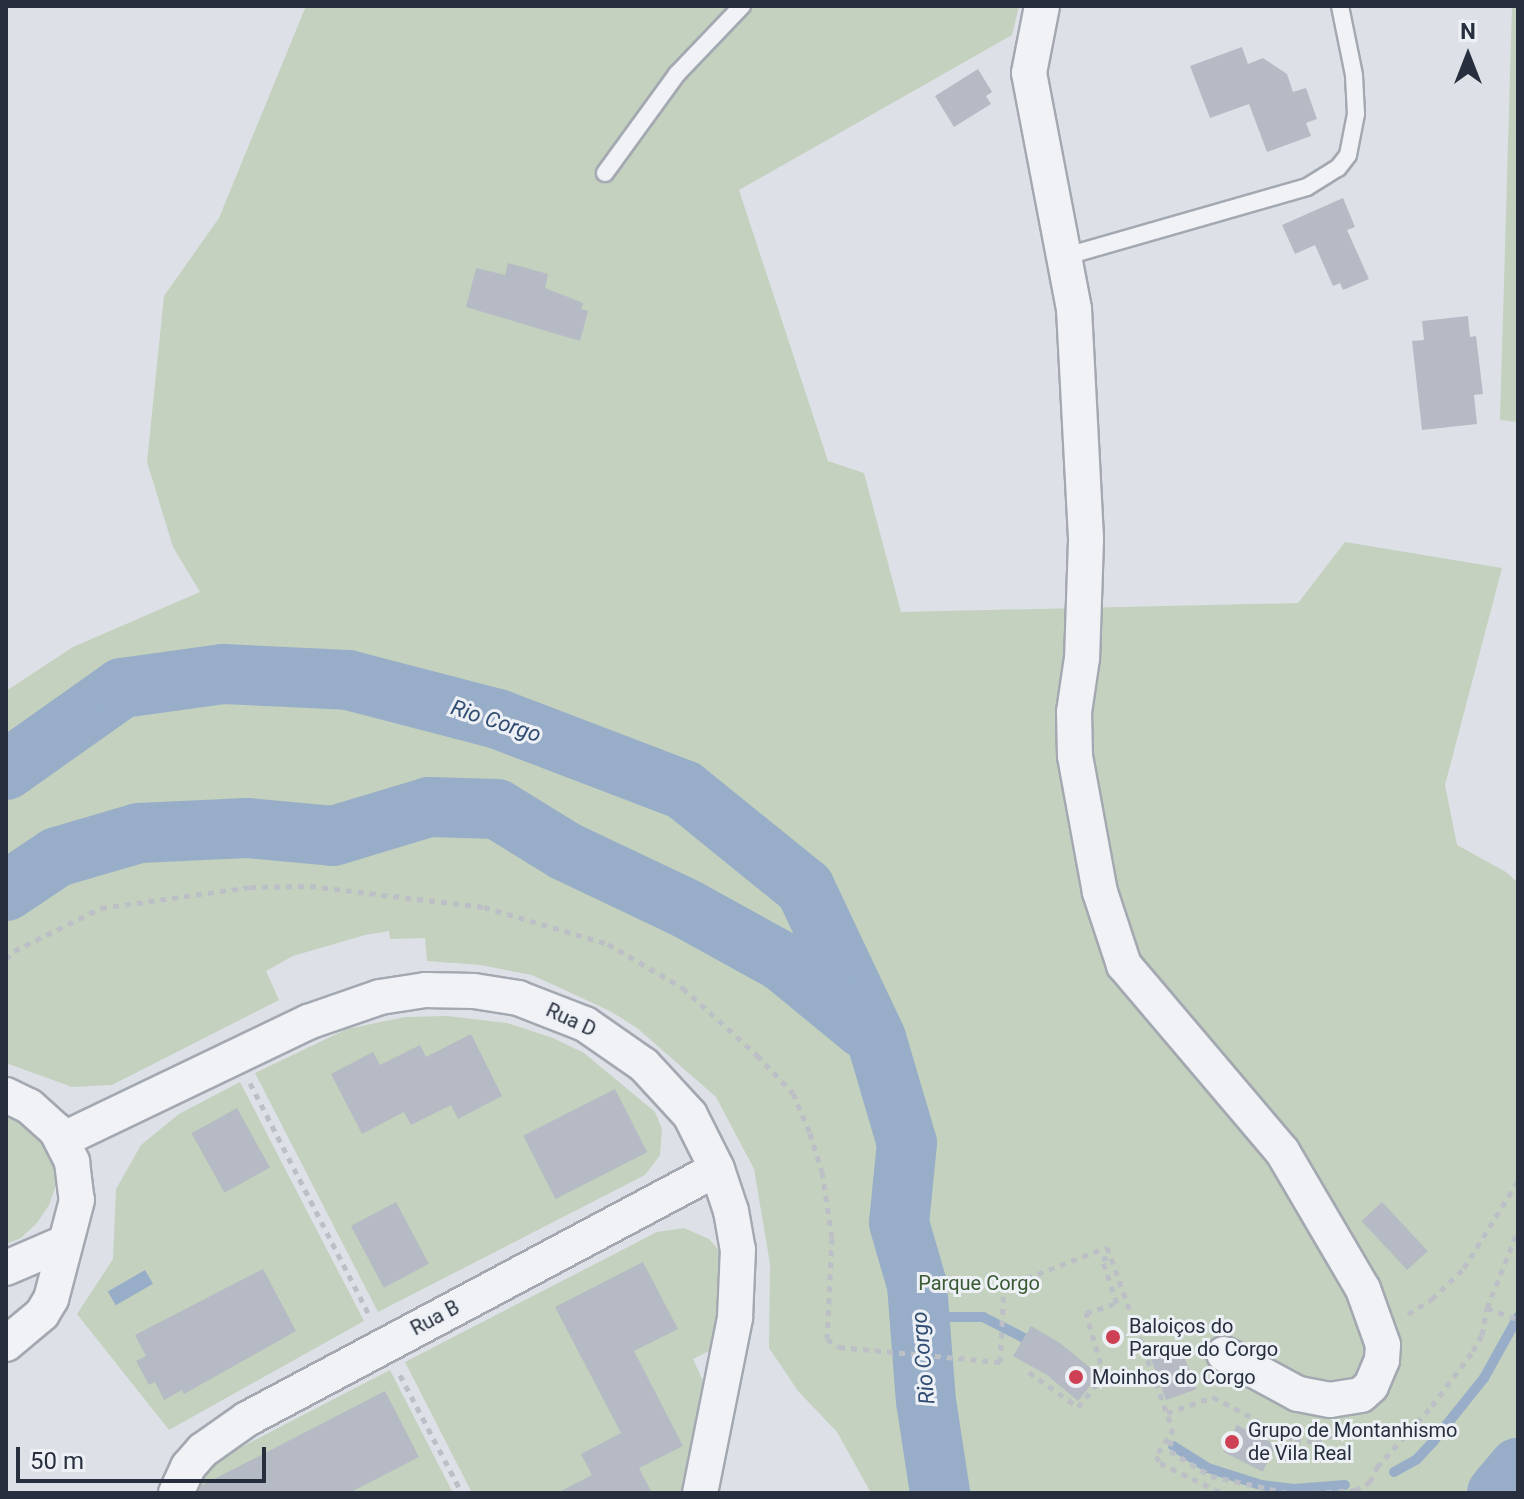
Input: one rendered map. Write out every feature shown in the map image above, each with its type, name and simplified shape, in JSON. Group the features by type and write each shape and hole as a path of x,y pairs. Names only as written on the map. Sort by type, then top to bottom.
{"street":[{"path":"1042,6 1029,73 1074,309 1086,540 1082,658 1074,712 1075,756 1091,855 1124,965 1282,1151 1363,1289 1383,1345 1377,1375 1361,1395 1348,1399 1314,1399 1298,1394 1224,1354"},
{"name":"Rua D","path":"62,1140 336,1011 406,992 451,989 518,998 561,1013 604,1036 644,1065 690,1115 717,1169 735,1229 738,1293 700,1493"},
{"path":"6,1095 39,1113 62,1140 75,1175 77,1200 74,1223 64,1243 58,1284 51,1299 42,1314 6,1344"},
{"name":"Rua B","path":"176,1493 188,1467 220,1436 717,1169"},
{"path":"6,1268 64,1243"}],"lane":[{"path":"605,173 677,74 742,6"},
{"path":"1063,257 1307,187 1338,168 1348,155 1356,114 1354,75 1340,6"}],"path":[{"path":"244,1072 462,1493"},
{"path":"1379,1330 1432,1299 1464,1268 1518,1181"},
{"path":"1314,1493 1355,1490 1370,1482 1377,1467 1432,1406 1482,1335 1487,1308 1518,1230"},
{"path":"839,1347 1000,1362 1004,1287 1107,1247 1172,1428 1157,1452 1160,1463 1222,1493"},
{"path":"1029,1372 1078,1407 1104,1375 1086,1313 1117,1303 1102,1259 1110,1257"},
{"path":"1487,1308 1518,1319"},
{"path":"1167,1413 1213,1397 1259,1421"},
{"path":"1168,1437 1173,1453 1211,1476 1288,1493"}],"green space":[{"name":"Parque Corgo","path":"306,6 1019,6 1012,35 739,190 828,461 864,473 901,612 1298,603 1345,542 1502,568 1445,785 1457,845 1506,872 1518,883 1518,1493 871,1493 837,1432 798,1391 769,1348 770,1264 754,1169 716,1097 637,1028 610,1011 532,975 480,965 427,961 425,938 390,939 389,931 293,956 266,971 279,1000 112,1085 72,1087 6,1063 6,691 73,647 200,592 173,547 147,462 164,296 219,218"},
{"path":"1512,6 1518,6 1518,422 1500,420"},
{"path":"447,1016 507,1023 553,1038 584,1053 655,1112 662,1129 660,1155 645,1175 378,1312 255,1073 347,1029 405,1017"},
{"path":"240,1082 364,1321 169,1430 77,1314 113,1259 116,1189 141,1145 179,1114"},
{"path":"6,1114 30,1125 44,1141 54,1160 57,1182 49,1205 37,1223 21,1238 6,1244"},
{"path":"684,1228 709,1239 718,1249 723,1269 715,1348 693,1359 703,1381 681,1493 472,1493 405,1362 657,1232"},
{"path":"390,1370 453,1493 193,1493 208,1471 228,1454"}],"water":[{"path":"145,1270 153,1284 116,1305 108,1292"}],"building":[{"path":"1242,47 1248,64 1263,58 1287,74 1293,92 1306,88 1317,119 1306,123 1311,136 1267,152 1249,104 1210,118 1190,66"},
{"path":"978,69 992,92 986,96 991,104 954,127 935,96"},
{"path":"1343,198 1355,227 1347,230 1369,279 1343,290 1340,283 1333,286 1315,245 1295,254 1282,225"},
{"path":"508,263 548,274 545,288 583,303 581,309 588,311 580,341 466,307 476,268 505,275"},
{"path":"1468,316 1470,337 1476,336 1483,394 1474,395 1477,424 1422,430 1412,341 1424,340 1422,321"},
{"path":"471,1034 502,1096 458,1119 451,1105 411,1125 404,1112 362,1134 331,1074 373,1052 380,1065 420,1045 426,1057"},
{"path":"615,1089 647,1152 555,1199 523,1136"},
{"path":"237,1108 270,1167 224,1193 192,1133"},
{"path":"396,1202 429,1264 384,1288 351,1226"},
{"path":"1382,1202 1428,1251 1407,1270 1362,1221"},
{"path":"643,1262 678,1329 634,1351 683,1446 639,1468 652,1493 557,1493 592,1475 581,1454 621,1433 555,1307"},
{"path":"263,1269 296,1331 184,1394 182,1390 164,1400 155,1382 149,1385 136,1361 146,1356 135,1335"},
{"path":"1031,1326 1060,1343 1099,1375 1078,1401 1047,1375 1013,1356"},
{"path":"1180,1345 1196,1389 1166,1400 1150,1356"},
{"path":"385,1391 419,1457 349,1493 198,1493 201,1486"},
{"path":"1237,1425 1276,1445 1263,1472 1223,1452"}],"waterway":[{"name":"Rio Corgo","path":"6,770 122,688 223,674 348,680 498,719 684,790 805,888 876,1038 907,1143 899,1223 917,1285 926,1401 940,1493"},
{"name":"Rio Corgo","path":"6,891 57,857 139,833 247,828 333,836 429,807 497,809 565,851 687,909 783,962 863,1028"},
{"path":"919,1317 983,1317 1024,1338"},
{"path":"1394,1472 1417,1459 1432,1443 1484,1378 1518,1317"},
{"path":"1173,1446 1208,1468 1261,1485 1294,1489 1345,1485"},
{"name":"Rio Corgo","path":"1497,1493 1518,1468"}],"place":[{"name":"Baloiços do Parque do Corgo","path":"1113,1337"},
{"name":"Moinhos do Corgo","path":"1076,1377"},
{"name":"Grupo de Montanhismo de Vila Real","path":"1232,1442"}]}
